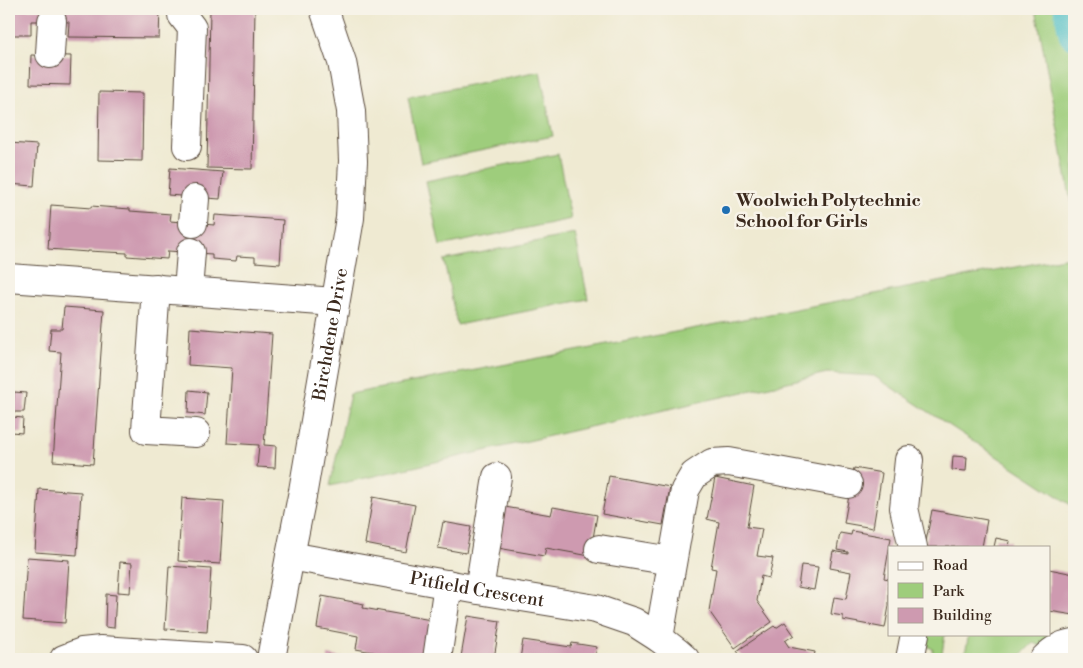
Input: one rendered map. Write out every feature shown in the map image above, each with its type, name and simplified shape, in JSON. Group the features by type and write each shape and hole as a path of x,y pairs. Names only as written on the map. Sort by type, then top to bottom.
{"street":[{"name":"Birchdene Drive","path":"271,659 304,491 350,218 353,161 351,111 342,62 324,9"},
{"path":"182,12 192,28 187,146"},
{"path":"50,54 52,21"},
{"path":"188,291 191,252"},
{"path":"9,278 335,302"},
{"path":"156,288 146,430 196,433"},
{"path":"908,460 904,508 913,546"},
{"path":"659,638 685,490 694,475 712,463 729,462 848,484"},
{"path":"479,590 497,477"},
{"path":"599,549 672,561"},
{"name":"Pitfield Crescent","path":"290,556 596,609 634,622 659,638 684,659"},
{"path":"437,659 448,584"},
{"path":"910,659 915,636"},
{"path":"1044,659 1066,644 1074,643"},
{"path":"64,659 82,652 101,650 244,659"}],"green space":[{"path":"1036,9 1074,9 1074,219"},
{"path":"540,71 553,136 421,163 408,97"},
{"path":"558,154 571,219 440,246 426,181"},
{"path":"575,234 588,299 457,325 444,260"},
{"path":"1074,256 1074,507 874,376 827,373 330,486 350,394"},
{"path":"1050,634 1059,636 1041,646 1033,643 1017,659 931,659 933,649 927,644 928,637 945,636 942,654 964,658 969,636"}],"building":[{"path":"9,9 160,9 159,38 68,37 69,22 52,21 31,21 31,35 9,35"},
{"path":"210,9 255,9 252,169 207,168"},
{"path":"31,55 71,56 70,85 30,84"},
{"path":"99,92 143,93 142,161 98,160"},
{"path":"9,143 37,145 34,186 9,184"},
{"path":"170,168 223,172 220,199 168,195"},
{"path":"51,205 91,208 91,206 171,214 170,221 214,225 215,215 283,220 280,264 255,262 255,257 237,256 236,261 212,259 212,254 168,251 167,259 127,256 127,253 48,249"},
{"path":"64,307 104,310 93,464 53,461 61,352 49,351 51,329 62,329"},
{"path":"190,328 272,334 264,445 276,446 275,468 257,467 259,445 227,443 232,368 188,365"},
{"path":"189,390 207,392 205,415 188,413"},
{"path":"14,392 26,393 24,412 13,412"},
{"path":"13,417 23,418 22,433 11,432"},
{"path":"953,456 967,457 966,471 952,470"},
{"path":"854,468 882,473 873,528 844,523"},
{"path":"609,476 670,487 663,525 602,514"},
{"path":"715,478 754,486 747,527 762,529 757,556 773,558 769,578 761,576 757,601 772,622 735,648 709,611 716,569 711,568 719,522 707,519"},
{"path":"39,489 81,492 77,555 35,552"},
{"path":"373,497 415,505 406,552 365,544"},
{"path":"182,498 224,501 220,564 178,561"},
{"path":"505,507 551,515 553,507 597,515 590,556 546,548 544,556 498,548"},
{"path":"932,510 987,520 982,546 925,546"},
{"path":"443,522 471,527 466,553 438,548"},
{"path":"852,531 891,538 888,546 884,578 888,579 888,612 885,628 843,620 843,616 831,614 834,597 846,599 851,572 830,568 833,551 848,554 848,552 837,550 840,533 851,535"},
{"path":"996,538 1010,541 1009,546 994,546"},
{"path":"27,557 69,560 65,623 23,620"},
{"path":"120,562 132,563 130,593 118,592"},
{"path":"801,565 818,567 814,590 798,587"},
{"path":"169,566 211,569 207,632 165,629"},
{"path":"1050,569 1074,574 1074,615 1050,611"},
{"path":"106,594 116,595 114,628 105,627"},
{"path":"322,596 364,604 363,608 431,620 424,659 411,659 356,649 358,636 317,628"},
{"path":"468,616 500,621 494,659 464,659 461,657"},
{"path":"785,622 794,635 785,641 789,647 815,652 814,657 819,659 743,659 737,651 774,626 776,628"},
{"path":"523,640 571,647 572,643 597,647 595,657 604,659 520,659"},
{"path":"328,655 344,658 328,659"}],"waterway":[{"path":"1069,9 1074,34"}],"place":[{"name":"Woolwich Polytechnic School for Girls","path":"726,210"}]}
